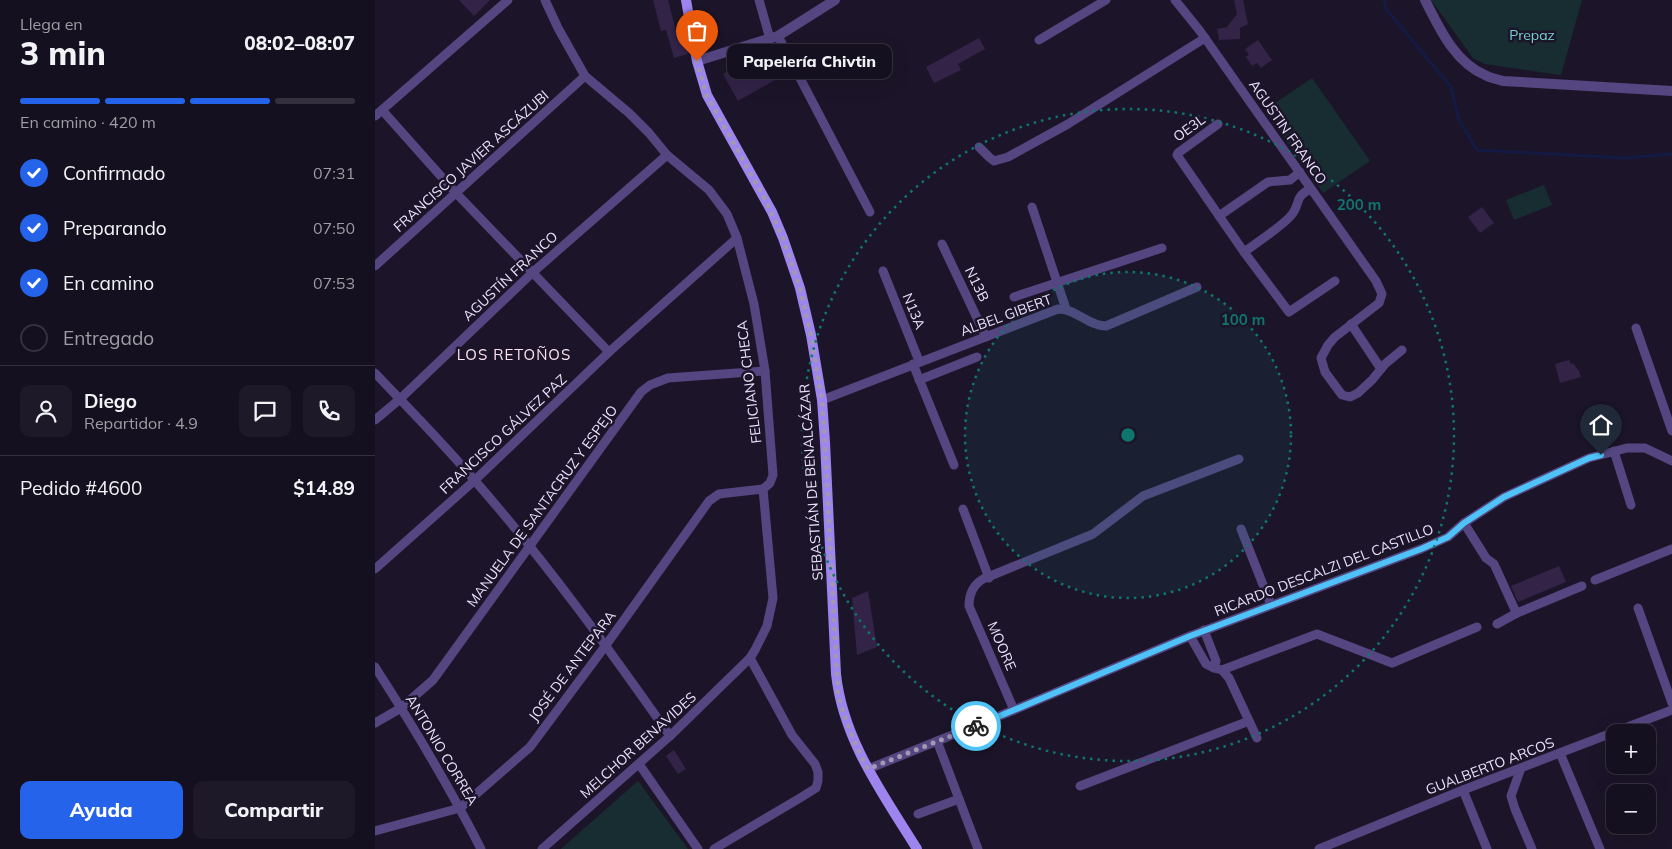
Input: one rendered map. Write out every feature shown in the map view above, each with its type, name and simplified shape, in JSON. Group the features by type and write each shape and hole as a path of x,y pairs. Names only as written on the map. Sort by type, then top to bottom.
{"main road":[{"name":"SEBASTIÁN DE BENALCÁZAR","path":"686,0 697,61 707,96 772,212 800,288 811,335 822,400 838,695 854,743 917,849"}],"street":[{"path":"508,0 378,113 609,352"},
{"name":"FELICIANO CHECA","path":"545,0 558,28 585,76 629,113 667,155 709,190 727,214 737,238 754,304 765,371 773,475 770,483 763,489 773,598 767,626 750,658"},
{"path":"759,0 774,38 870,212"},
{"path":"697,61 774,38 835,0"},
{"path":"1039,40 1105,0"},
{"name":"AGUSTIN FRANCO","path":"1175,0 1205,38 1376,281 1382,294 1379,303 1351,324 1328,345 1321,358 1325,372 1342,395 1351,397 1372,380 1381,369"},
{"path":"1425,0 1445,39 1470,66 1484,75 1503,81 1672,91"},
{"path":"979,147 989,158 995,160 1008,156 1068,124 1205,38"},
{"name":"FRANCISCO JAVIER ASCÁZUBI","path":"375,266 585,76"},
{"name":"OE3L","path":"1219,124 1178,153 1177,156 1219,216"},
{"name":"AGUSTÍN FRANCO","path":"375,420 400,399 532,273 667,155"},
{"path":"1299,172 1290,180 1268,182 1219,216 1289,312 1335,281"},
{"path":"1244,252 1285,221 1293,213 1301,194 1310,188"},
{"path":"1032,207 1066,309"},
{"name":"FRANCISCO GÁLVEZ PAZ","path":"375,569 475,480 609,352 737,238"},
{"name":"N13B","path":"942,244 986,337"},
{"path":"1014,297 1161,248"},
{"name":"N13A","path":"883,270 916,362 919,380 954,465"},
{"name":"ALBEL GIBERT","path":"822,400 916,362 1058,309 1073,311 1099,326 1107,326 1197,287"},
{"path":"1351,324 1381,369 1402,350"},
{"path":"1636,328 1672,431"},
{"path":"919,380 977,357"},
{"name":"MANUELA DE SANTACRUZ Y ESPEJO","path":"375,723 401,708 433,680 641,392 649,385 668,378 765,371"},
{"path":"375,373 475,480 531,546 606,645 670,736"},
{"name":"RICARDO DESCALZI DEL CASTILLO","path":"868,769 1205,630 1421,549 1448,537 1464,523 1504,497 1589,458 1627,448 1645,448 1672,461"},
{"path":"1614,452 1631,505"},
{"path":"963,508 989,578 1093,534 1143,496 1239,459"},
{"name":"JOSÉ DE ANTEPARA","path":"375,831 460,808 525,752 606,645 714,496 735,491 763,489"},
{"path":"1464,523 1486,558 1493,564 1517,613"},
{"path":"1241,529 1271,605"},
{"path":"1595,580 1672,549"},
{"name":"MOORE","path":"989,578 979,582 971,592 969,606 1014,710"},
{"path":"1497,624 1517,613 1583,586"},
{"path":"1638,608 1672,703"},
{"path":"1218,669 1317,634 1392,663 1477,627"},
{"path":"1205,630 1218,669"},
{"path":"1190,636 1205,664 1218,669 1229,678 1257,738"},
{"path":"713,849 816,788 819,781 815,764 787,726 750,658"},
{"name":"MELCHOR BENAVIDES","path":"542,849 670,736 750,658"},
{"name":"ANTONIO CORREA","path":"375,667 460,808 481,849"},
{"name":"GUALBERTO ARCOS","path":"1319,849 1463,790 1672,710"},
{"path":"1080,786 1249,721"},
{"path":"937,741 979,849"},
{"path":"1559,753 1600,849"},
{"path":"639,764 698,849"},
{"path":"1521,768 1511,796 1532,849"},
{"path":"1463,790 1487,849"},
{"path":"917,814 959,800"}],"green space":[{"name":"Prepaz","path":"1431,0 1582,0 1561,75 1485,64 1473,58"},
{"path":"1312,78 1370,161 1323,193 1265,110"},
{"path":"1544,185 1552,205 1514,220 1506,200"},
{"path":"638,781 688,849 561,849"}],"building":[{"path":"459,0 490,0 474,16"},
{"path":"653,0 668,0 676,31 680,29 688,54 674,58 666,30 661,31"},
{"path":"1234,0 1243,0 1248,24 1240,28 1240,39 1219,40 1217,29 1227,27 1237,14"},
{"path":"979,38 985,49 958,64 961,70 934,83 926,67"},
{"path":"1258,40 1272,60 1261,68 1257,63 1252,66 1246,57 1249,55 1245,49"},
{"path":"759,54 775,80 738,101 723,74"},
{"path":"1482,207 1494,223 1480,233 1468,217"},
{"path":"1569,360 1579,371 1581,377 1560,383 1555,364"},
{"path":"1559,566 1566,582 1518,602 1511,586"},
{"path":"868,591 877,647 857,655 852,598"},
{"path":"674,750 686,769 678,774 666,756"}],"waterway":[{"path":"1384,0 1386,9 1451,87 1459,120 1477,150 1625,158 1672,154"}],"way so far":[{"path":"697,61 707,96 772,212 783,238 800,288 811,335 822,400 838,695 854,743 868,769 976,726"}],"place":[{"name":"Papelería Chivtin","path":"697,61"}],"district":[{"name":"LOS RETOÑOS","path":"514,355"}],"route":[{"path":"976,726 1190,636 1421,549 1448,537 1464,523 1504,497 1589,458 1601,455"}]}
